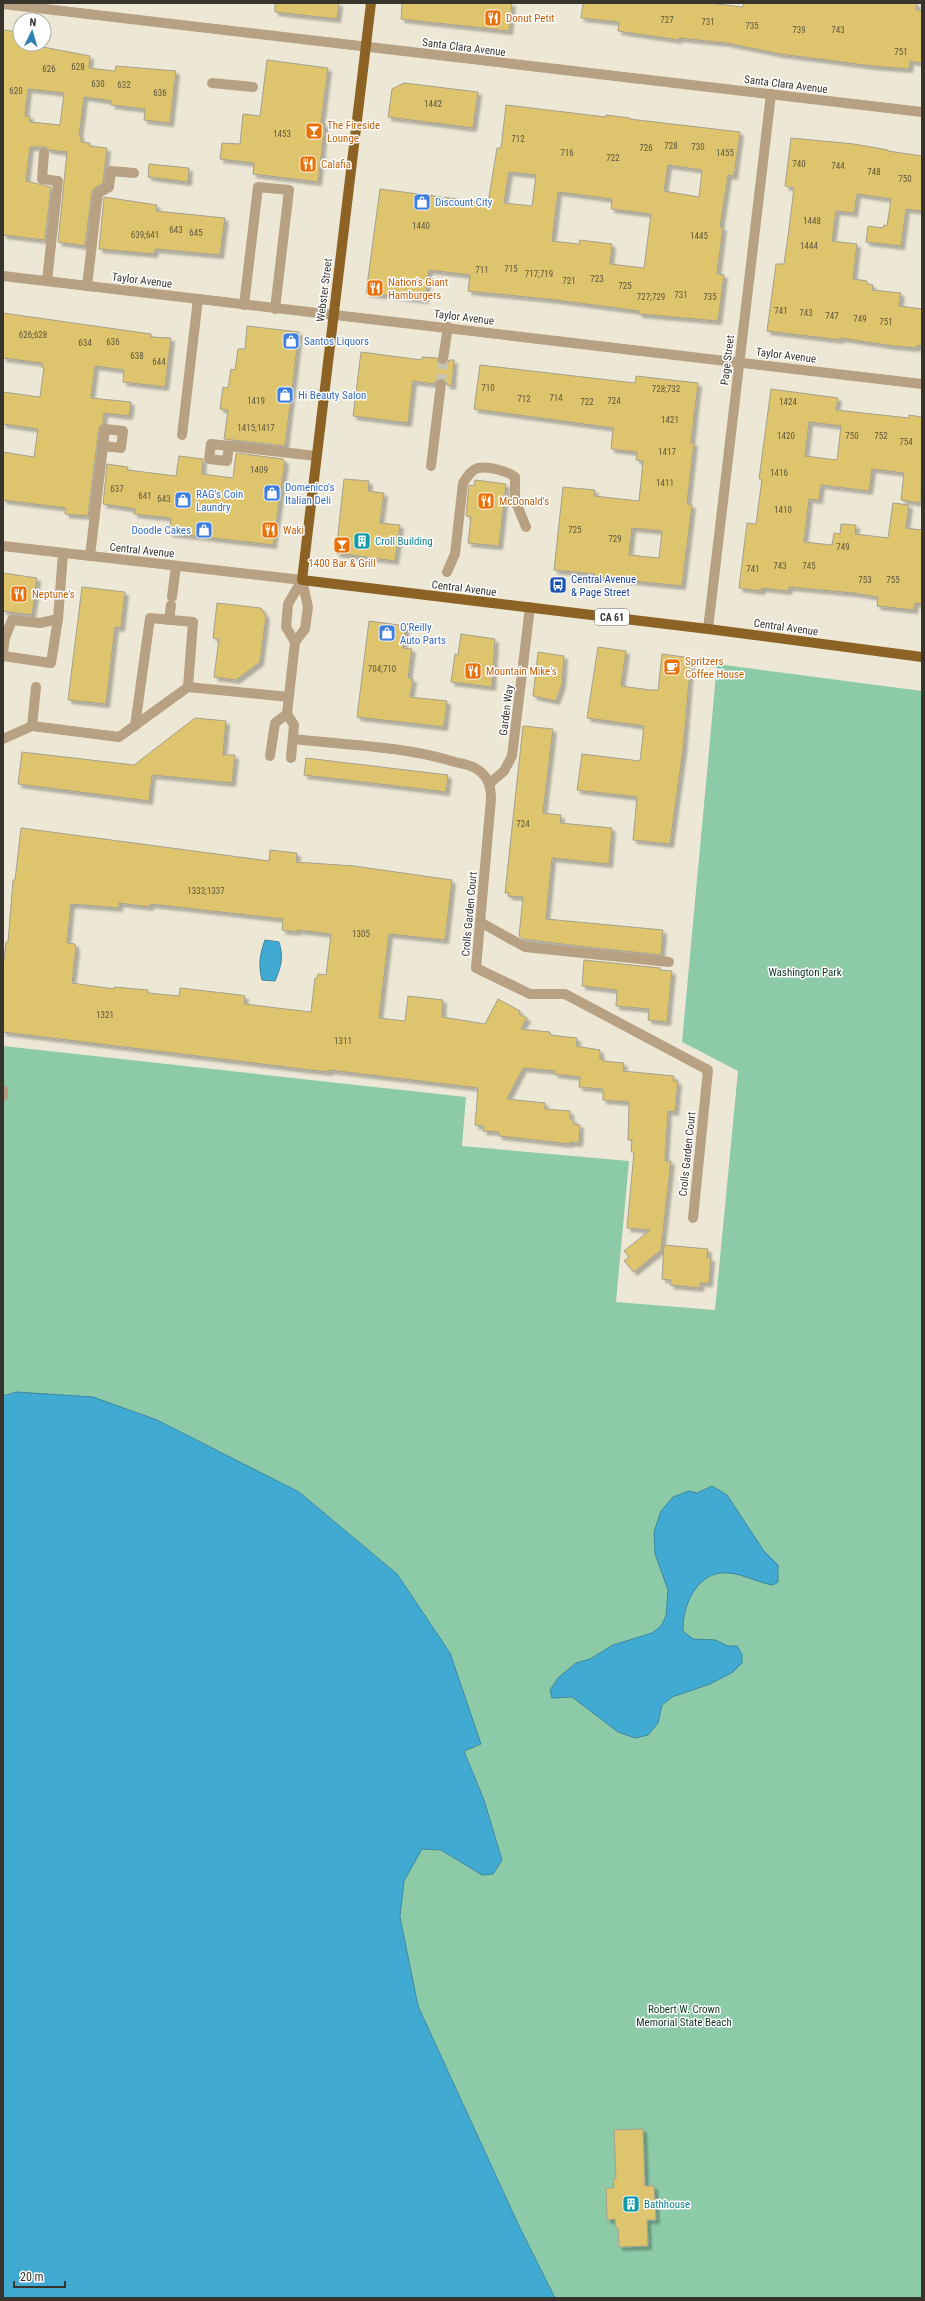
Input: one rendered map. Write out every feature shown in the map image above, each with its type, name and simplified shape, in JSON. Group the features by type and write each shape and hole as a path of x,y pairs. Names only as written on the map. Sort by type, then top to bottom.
{"main road":[{"name":"Webster Street","path":"302,580 370,3"},
{"name":"Central Avenue","path":"302,580 708,628 922,657"}],"street":[{"name":"Santa Clara Avenue","path":"3,4 922,112"},
{"path":"212,83 253,87"},
{"name":"Page Street","path":"708,628 771,94"},
{"path":"44,154 42,179 58,181 47,281"},
{"path":"87,286 98,193 109,187 111,171 134,173"},
{"path":"244,305 258,187 289,190 275,309"},
{"name":"Taylor Avenue","path":"3,276 275,309 334,313 922,384"},
{"path":"182,435 198,299"},
{"path":"444,359 448,327"},
{"path":"431,466 441,384"},
{"path":"90,556 103,446"},
{"path":"229,446 316,456"},
{"path":"447,572 456,554 463,483 468,473 479,468 508,472 515,477 515,500 526,526"},
{"name":"Central Avenue","path":"3,546 302,580"},
{"path":"58,619 40,623 12,620 5,638 3,654 51,663 58,619 63,553"},
{"path":"169,620 176,566"},
{"name":"Webster Street","path":"295,642 286,627 288,604 302,580"},
{"name":"Webster Street","path":"290,758 294,725 287,714 295,642 305,629 308,607 302,580"},
{"name":"Garden Way","path":"489,784 504,772 512,756 530,607"},
{"path":"135,726 150,618 193,622 188,687"},
{"path":"32,726 36,687"},
{"path":"3,739 32,726 119,738 188,687 289,697"},
{"path":"270,756 275,723 287,714"},
{"path":"293,739 416,752 439,757 478,770 489,784"},
{"name":"Crolls Garden Court","path":"489,784 492,799 476,968 530,994 564,994 708,1070 693,1218"},
{"path":"480,922 525,947 669,962"},
{"path":"3,1090 3,1096"}],"green space":[{"name":"Robert W. Crown Memorial State Beach","path":"717,664 922,691 922,2298 555,2298 519,2226 418,2006 400,1917 404,1881 422,1849 441,1850 482,1875 502,1860 484,1800 464,1750 481,1744 397,1574 299,1492 157,1420 16,1392 3,1396 3,1046 466,1097 462,1146 629,1161 616,1302 715,1310 738,1071 682,1042"}],"water":[{"path":"265,940 279,942 281,947 281,962 275,981 262,980 260,960"},
{"path":"16,1392 93,1397 157,1420 299,1492 397,1574 450,1653 481,1744 464,1751 484,1800 502,1860 493,1874 482,1875 441,1850 422,1849 404,1881 400,1917 418,2006 519,2226 555,2298 3,2298 3,1396"},
{"path":"712,1486 727,1495 764,1551 778,1565 778,1582 773,1585 728,1573 708,1577 700,1583 689,1600 683,1621 683,1631 693,1639 715,1640 728,1646 737,1646 742,1654 742,1663 733,1672 710,1684 672,1697 662,1705 658,1723 648,1735 635,1738 618,1732 572,1697 552,1698 550,1690 558,1678 576,1663 590,1659 613,1645 652,1633 661,1626 666,1616 668,1590 655,1554 654,1532 661,1511 673,1497 689,1491 697,1493"}],"building":[{"path":"275,3 339,3 337,19 275,12"},
{"path":"402,3 512,3 509,31 401,19"},
{"path":"583,3 709,3 743,7 744,3 917,3 916,10 922,11 922,63 910,61 909,69 872,66 780,54 726,43 679,38 678,40 618,31 619,22 581,18"},
{"path":"3,30 12,31 12,52 52,52 52,49 90,56 89,68 115,71 116,66 176,71 170,123 144,120 145,109 111,105 112,101 84,97 79,136 81,136 81,142 90,143 89,146 107,148 103,183 92,192 85,246 58,242 67,152 49,150 45,147 30,147 26,181 51,187 45,240 3,235","holes":["28,89 64,93 60,125 30,122 30,116 25,116"]},
{"path":"267,60 328,68 321,123 325,124 318,182 253,174 254,163 220,159 222,143 240,144 243,114 260,116"},
{"path":"404,83 478,92 473,128 388,117 392,89"},
{"path":"506,105 606,117 606,115 740,132 734,176 728,175 720,227 723,227 717,274 724,275 718,321 639,314 639,311 556,300 468,291 470,275 429,270 425,300 366,293 380,189 488,203 497,148 501,148","holes":["668,165 702,170 699,197 664,191","509,172 536,175 532,206 504,203","558,192 612,199 611,209 651,214 644,268 610,264 612,244 580,240 579,244 552,241"]},
{"path":"791,138 854,144 922,156 922,211 906,209 901,246 866,242 868,226 883,228 884,225 887,226 891,199 857,194 854,213 836,211 832,241 857,244 853,279 867,281 867,284 873,285 872,290 901,293 899,306 922,309 922,346 917,345 917,348 894,346 840,338 840,340 767,331 776,264 784,264 789,229 794,188 785,186"},
{"path":"149,164 189,168 188,182 148,177"},
{"path":"104,197 157,205 156,211 225,218 220,255 155,249 154,254 99,249"},
{"path":"3,313 151,334 151,337 171,338 165,387 123,382 124,370 95,366 91,398 131,402 129,416 104,413 103,423 99,428 88,516 65,514 66,508 3,500 3,452 34,457 38,429 3,424 3,392 40,397 44,367 42,367 42,363 3,358"},
{"path":"247,326 299,332 285,446 224,439 228,410 220,409 223,387 228,388 231,369 235,370 238,349 245,349"},
{"path":"361,352 422,360 422,357 437,358 439,364 442,365 448,363 449,360 454,360 452,386 447,385 445,379 441,378 436,380 434,384 413,381 408,423 353,416"},
{"path":"480,365 635,383 636,376 698,383 691,443 694,443 687,504 692,505 682,586 595,577 595,574 554,570 563,487 595,490 594,496 639,501 643,461 636,460 637,452 611,449 613,428 474,409","holes":["632,528 662,531 659,558 629,555"]},
{"path":"771,389 838,398 836,410 909,418 909,415 922,417 921,503 901,500 904,473 872,469 869,491 821,485 819,500 809,499 804,542 832,545 834,533 840,534 841,524 856,525 855,534 888,538 893,503 909,505 906,528 922,530 922,604 915,603 914,610 877,606 878,597 853,593 789,587 788,591 762,588 761,591 739,588 747,523 756,524 762,479 759,479","holes":["809,422 841,426 837,460 805,456"]},
{"path":"236,453 283,459 285,462 273,545 169,533 171,518 134,514 135,509 103,504 107,464 128,467 127,470 176,476 179,456 203,459 202,474 233,478"},
{"path":"344,479 369,481 368,491 384,493 380,523 400,525 395,561 336,553"},
{"name":"McDonald's","path":"475,480 506,484 499,546 468,543 471,517 466,516 469,485 474,486"},
{"name":"Neptune's","path":"3,573 37,578 32,615 3,611"},
{"path":"82,587 125,592 121,628 115,627 106,704 68,700"},
{"path":"217,603 261,608 266,616 260,662 236,680 214,677 219,639 213,638"},
{"path":"369,621 406,626 403,648 412,649 408,678 413,679 410,697 447,701 444,727 357,717"},
{"name":"Mountain Mike's","path":"461,634 495,639 492,687 451,682 455,654 458,655"},
{"path":"598,647 626,651 621,686 650,690 658,690 662,654 691,658 683,750 670,844 633,840 637,797 577,790 582,754 640,761 644,726 587,718"},
{"path":"538,652 564,656 562,684 556,701 533,696"},
{"path":"195,718 226,721 223,755 235,755 232,783 152,775 149,801 18,784 22,752 134,765"},
{"path":"523,726 553,729 543,813 561,815 560,823 612,828 609,864 552,858 546,919 663,930 661,955 523,939 519,936 523,897 508,896 509,893 505,893"},
{"path":"306,758 448,775 446,792 304,775"},
{"path":"21,828 269,861 270,850 297,853 296,862 354,866 452,880 445,940 389,934 379,1018 405,1021 408,996 443,1000 442,1017 485,1024 498,999 520,1011 519,1014 527,1018 521,1029 550,1032 550,1035 577,1038 576,1046 600,1050 600,1059 604,1059 603,1061 624,1063 623,1071 674,1076 673,1081 678,1081 675,1112 668,1111 665,1161 671,1161 661,1250 634,1272 624,1261 629,1257 624,1251 650,1230 627,1228 634,1152 631,1152 632,1140 628,1140 629,1102 603,1100 603,1089 579,1087 580,1077 554,1074 555,1071 523,1068 507,1099 545,1103 545,1109 570,1111 570,1119 573,1119 573,1124 580,1125 579,1143 570,1142 570,1144 499,1136 499,1132 483,1131 484,1126 475,1125 478,1088 329,1070 329,1072 310,1070 3,1032 3,967 6,942 8,942 13,880 15,880","holes":["119,903 150,907 150,904 283,919 282,930 297,932 297,930 331,934 326,975 318,974 317,978 315,978 311,1012 244,1004 245,996 241,995 180,988 179,996 148,993 148,990 114,987 114,989 72,983 76,948 75,944 67,943 71,904 119,908"]},
{"path":"584,960 660,968 660,970 672,971 667,1022 648,1020 649,1009 616,1006 617,990 582,986"},
{"path":"664,1245 708,1249 707,1257 711,1258 709,1283 700,1283 700,1288 670,1285 671,1280 662,1279"},
{"name":"Bathhouse","path":"643,2129 645,2186 654,2186 656,2220 647,2220 648,2246 619,2247 618,2228 616,2228 615,2219 607,2220 606,2188 614,2188 613,2179 616,2179 614,2130"}],"tunnel":[{"path":"441,384 443,359"}],"place":[{"name":"Donut Petit","path":"493,18"},
{"name":"The Fireside Lounge","path":"314,131"},
{"name":"Calafia","path":"308,164"},
{"name":"Discount City","path":"422,202"},
{"name":"Nation's Giant Hamburgers","path":"375,288"},
{"name":"Santos Liquors","path":"291,341"},
{"name":"Hi Beauty Salon","path":"285,395"},
{"name":"Domenico's Italian Deli","path":"272,493"},
{"name":"RAG's Coin Laundry","path":"183,500"},
{"name":"McDonald's","path":"486,501"},
{"name":"Doodle Cakes","path":"204,530"},
{"name":"Waki","path":"270,530"},
{"name":"Croll Building","path":"362,541"},
{"name":"1400 Bar & Grill","path":"342,545"},
{"name":"Central Avenue & Page Street","path":"558,585"},
{"name":"Neptune's","path":"19,594"},
{"name":"O'Reilly Auto Parts","path":"387,633"},
{"name":"Spritzers Coffee House","path":"672,667"},
{"name":"Mountain Mike's","path":"473,671"},
{"name":"Bathhouse","path":"631,2204"}],"park label":[{"name":"Washington Park","path":"805,972"}]}
